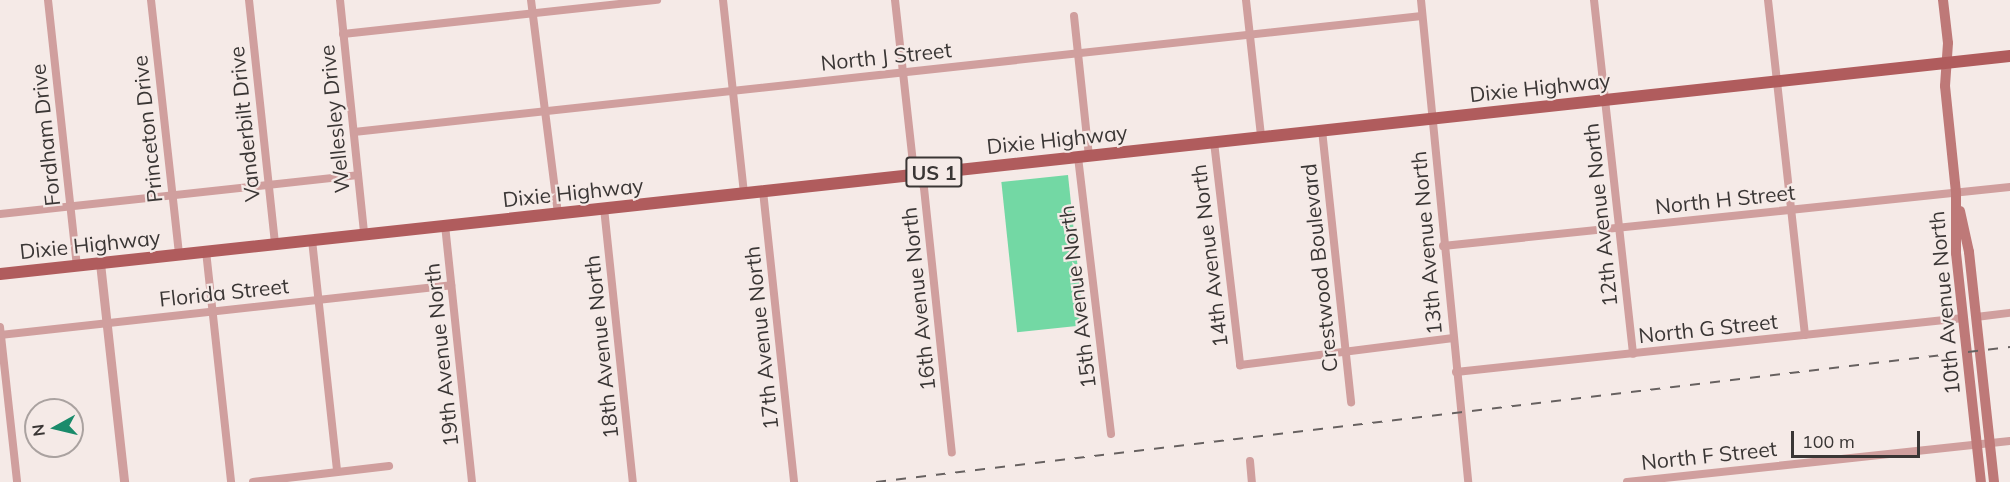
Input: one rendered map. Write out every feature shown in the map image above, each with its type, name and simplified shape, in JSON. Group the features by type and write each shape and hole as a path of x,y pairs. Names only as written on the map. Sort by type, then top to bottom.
{"main road":[{"name":"10th Avenue North","path":"1943,0 1947,62 1945,86 1956,193 1956,253 1981,482"},
{"name":"Dixie Highway","path":"0,274 2010,56"},
{"name":"10th Avenue North","path":"1956,193 1969,252 1994,482"}],"street":[{"name":"Fordham Drive","path":"48,0 77,265"},
{"name":"Princeton Drive","path":"151,0 179,254"},
{"name":"Vanderbilt Drive","path":"249,0 275,244"},
{"name":"Wellesley Drive","path":"340,0 364,234"},
{"path":"531,0 558,213"},
{"path":"343,34 657,0"},
{"path":"723,0 744,193"},
{"name":"16th Avenue North","path":"896,0 903,72 918,173 924,188 952,453"},
{"path":"1246,0 1261,136"},
{"name":"13th Avenue North","path":"1421,0 1443,246 1468,482"},
{"name":"12th Avenue North","path":"1594,0 1633,354"},
{"path":"1768,0 1806,335"},
{"name":"15th Avenue North","path":"1074,16 1084,156 1111,434"},
{"name":"North J Street","path":"354,132 1422,16"},
{"name":"Crestwood Boulevard","path":"1322,130 1351,402"},
{"name":"14th Avenue North","path":"1214,142 1240,365 1346,352"},
{"path":"0,213 358,175"},
{"name":"North H Street","path":"1443,246 2010,187"},
{"name":"17th Avenue North","path":"763,190 794,482"},
{"name":"18th Avenue North","path":"604,208 633,482"},
{"name":"19th Avenue North","path":"445,225 472,482"},
{"path":"312,240 337,472"},
{"path":"206,251 231,482"},
{"path":"100,263 124,482"},
{"name":"Florida Street","path":"0,334 451,285"},
{"path":"1976,317 2010,313"},
{"name":"North G Street","path":"1456,372 1963,318"},
{"path":"0,327 17,482"},
{"path":"1346,352 1453,338"},
{"name":"North F Street","path":"1627,482 2010,441"},
{"path":"1250,460 1252,482"},
{"path":"253,482 390,466"}],"green space":[{"path":"1068,175 1084,325 1017,332 1001,182"}],"railway":[{"path":"876,482 2010,347"}]}
